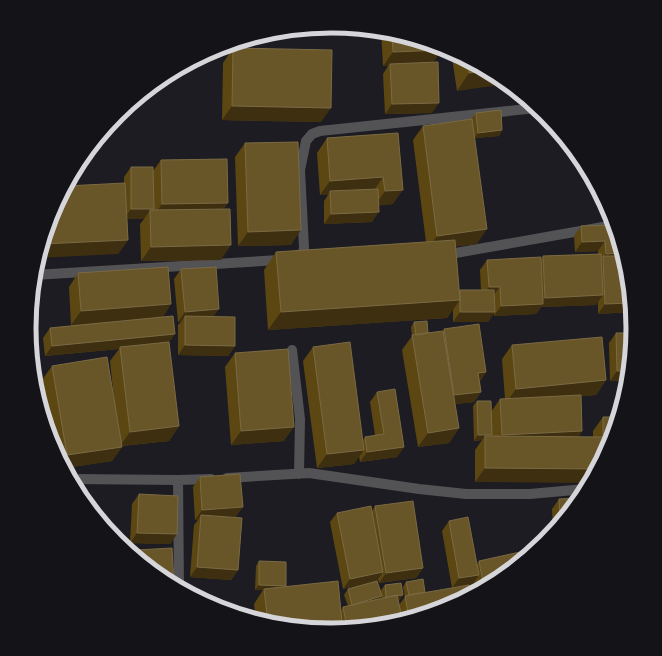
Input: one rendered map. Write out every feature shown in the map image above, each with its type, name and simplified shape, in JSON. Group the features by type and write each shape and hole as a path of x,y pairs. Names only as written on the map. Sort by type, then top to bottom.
{"street":[{"path":"41,275 295,259 302,255 304,248 300,170 306,141 312,134 320,131 529,109"},
{"path":"450,254 608,226"},
{"path":"292,350 300,419 299,474"},
{"path":"78,479 178,480 309,473 419,489 466,494 530,494 577,491"},
{"path":"178,480 179,580"}],"building":[{"path":"392,40 430,50 393,52"},
{"path":"239,48 332,50 331,108 232,106 233,50"},
{"path":"438,62 439,103 392,104 390,64"},
{"path":"469,67 477,72 469,73"},
{"path":"501,110 502,130 478,133 476,113"},
{"path":"472,119 487,229 437,236 423,126"},
{"path":"398,133 403,190 385,191 383,177 330,181 327,138"},
{"path":"298,142 301,230 248,232 245,143"},
{"path":"227,159 228,203 162,204 161,160"},
{"path":"131,167 153,167 154,209 131,209"},
{"path":"125,183 128,240 49,244 58,215 73,186"},
{"path":"378,189 379,212 331,214 330,191"},
{"path":"230,209 231,245 151,247 150,210"},
{"path":"607,225 616,253 606,254 605,241 582,242 581,226"},
{"path":"455,240 460,300 281,312 276,252"},
{"path":"601,254 603,295 545,298 543,256"},
{"path":"603,256 617,256 624,303 605,304"},
{"path":"541,257 543,304 501,306 500,287 489,287 487,260"},
{"path":"168,267 171,304 81,311 78,273"},
{"path":"216,267 219,309 185,312 181,269"},
{"path":"460,290 494,290 495,312 460,312"},
{"path":"173,316 175,334 52,346 50,328"},
{"path":"185,316 235,317 235,346 185,345"},
{"path":"427,321 428,333 416,335 414,322"},
{"path":"479,324 486,372 478,373 481,392 454,395 444,329"},
{"path":"443,331 459,428 428,433 412,335"},
{"path":"616,333 626,333 622,371 617,371"},
{"path":"602,337 606,380 516,389 512,345"},
{"path":"169,342 179,426 130,432 120,347"},
{"path":"350,342 364,450 327,454 313,347"},
{"path":"288,349 294,427 241,431 235,353"},
{"path":"107,357 122,447 67,455 52,366"},
{"path":"395,389 404,447 367,452 365,437 384,434 377,392"},
{"path":"581,395 582,431 502,435 500,399"},
{"path":"477,401 491,401 492,435 478,435"},
{"path":"603,417 612,417 604,441 590,469 485,468 485,436 603,437"},
{"path":"240,474 243,507 202,510 200,477"},
{"path":"139,494 178,496 177,534 137,533"},
{"path":"572,498 560,515 559,499"},
{"path":"413,501 423,568 386,573 375,506"},
{"path":"371,506 383,572 350,579 337,513"},
{"path":"201,515 242,518 238,570 197,567"},
{"path":"468,517 479,575 459,578 449,521"},
{"path":"172,548 174,577 151,562 137,550"},
{"path":"520,552 521,554 483,580 479,561"},
{"path":"259,561 286,562 286,586 259,585"},
{"path":"423,579 425,592 409,595 406,582"},
{"path":"338,581 342,622 312,622 267,616 264,589"},
{"path":"377,581 382,596 352,605 348,589"},
{"path":"401,583 403,595 386,597 385,585"},
{"path":"469,585 469,588 444,601 408,613 405,596"},
{"path":"397,595 401,614 370,620 346,622 343,607"}]}
